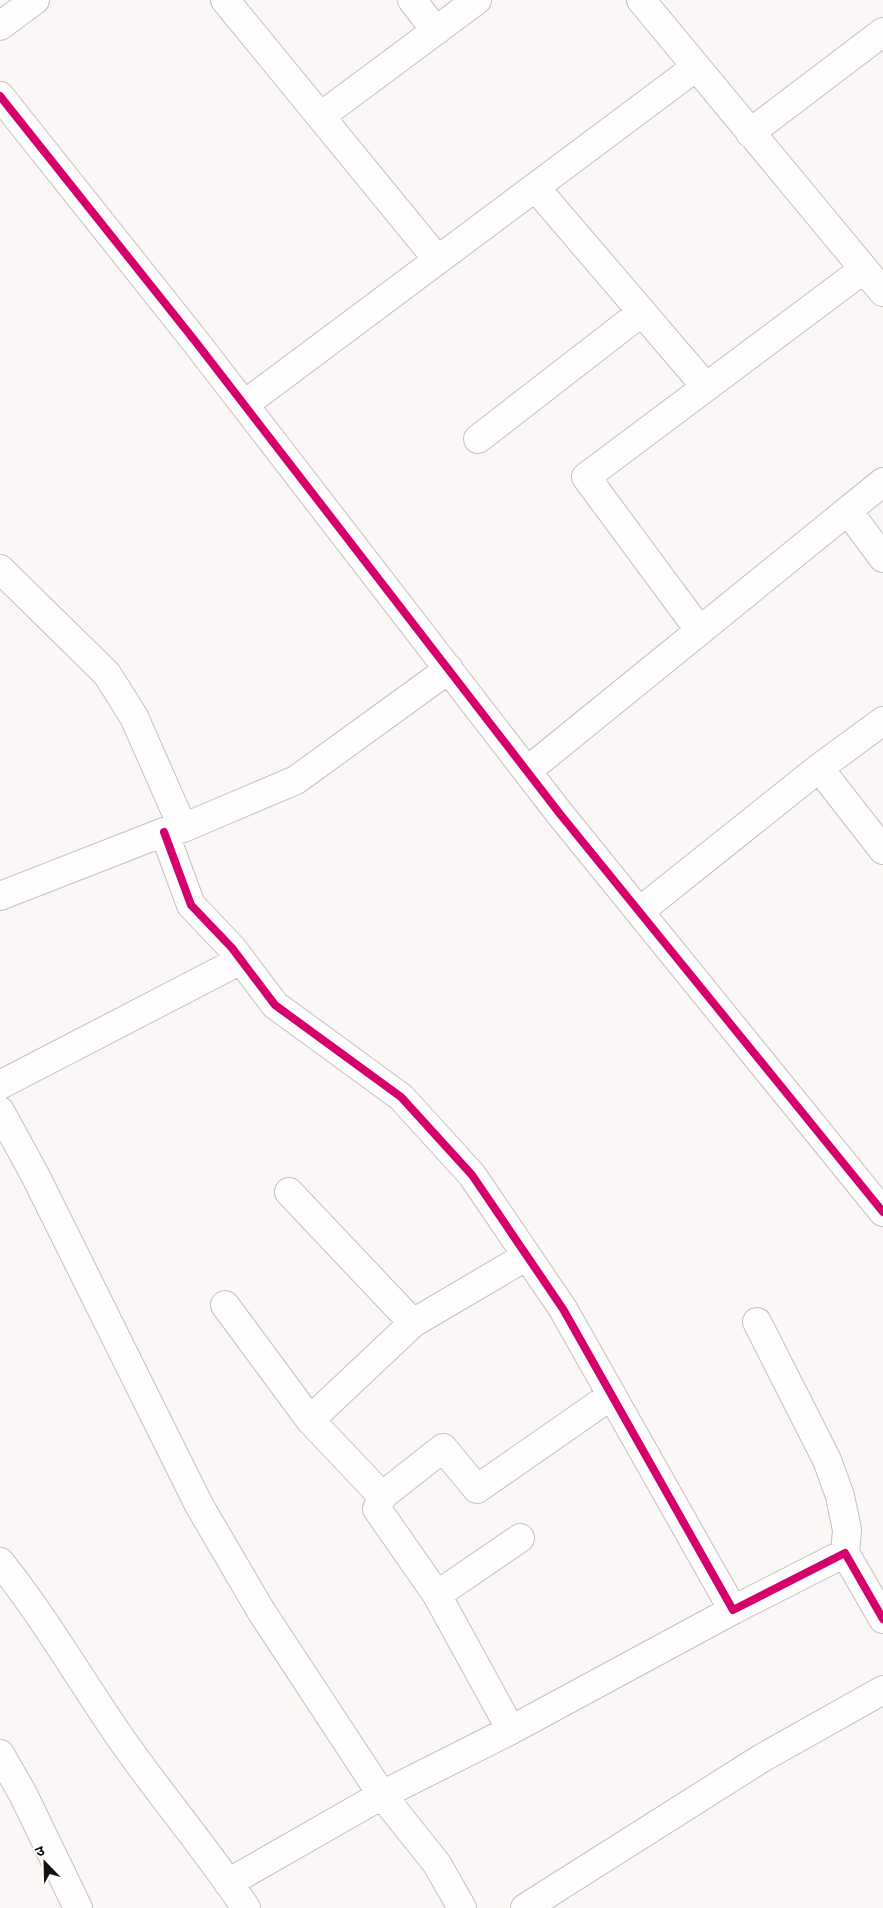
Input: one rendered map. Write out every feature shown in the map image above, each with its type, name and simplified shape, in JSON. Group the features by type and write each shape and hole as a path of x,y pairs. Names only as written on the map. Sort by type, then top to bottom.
{"street":[{"path":"0,26 35,0"},
{"path":"225,0 438,260"},
{"path":"412,0 436,31"},
{"path":"321,116 477,0"},
{"path":"640,0 883,292"},
{"path":"750,133 883,32"},
{"path":"245,404 696,67"},
{"path":"0,96 245,404 527,771 883,1212"},
{"path":"535,187 706,387"},
{"path":"700,631 586,477 864,269"},
{"path":"478,440 642,312"},
{"path":"527,771 883,482"},
{"path":"848,511 883,558"},
{"path":"0,569 107,674 134,717 173,830 190,904 241,960 275,1005 402,1097 472,1175 563,1308 733,1610"},
{"path":"0,896 173,830 296,780 449,669"},
{"path":"640,912 819,768 883,721"},
{"path":"819,768 883,850"},
{"path":"0,1085 241,960"},
{"path":"0,1110 36,1177 199,1505 261,1611 382,1794 437,1864 462,1908"},
{"path":"289,1192 413,1323"},
{"path":"310,1420 413,1323 527,1256"},
{"path":"225,1305 310,1420 382,1496"},
{"path":"757,1322 827,1460 840,1496 847,1530 845,1553 883,1619"},
{"path":"511,1730 437,1595 378,1509 382,1496 443,1448 477,1489 612,1395"},
{"path":"437,1595 520,1538"},
{"path":"228,1882 382,1794 511,1730 733,1610 845,1553"},
{"path":"0,1562 21,1588 123,1741 246,1908"},
{"path":"525,1908 762,1758 883,1690"},
{"path":"0,1754 23,1794 78,1908"}],"cycle path":[{"path":"0,96 195,341 560,814 883,1212"},
{"path":"164,832 191,905 232,948 275,1005 401,1097 472,1175 563,1309 733,1610 845,1553 883,1619"}]}
